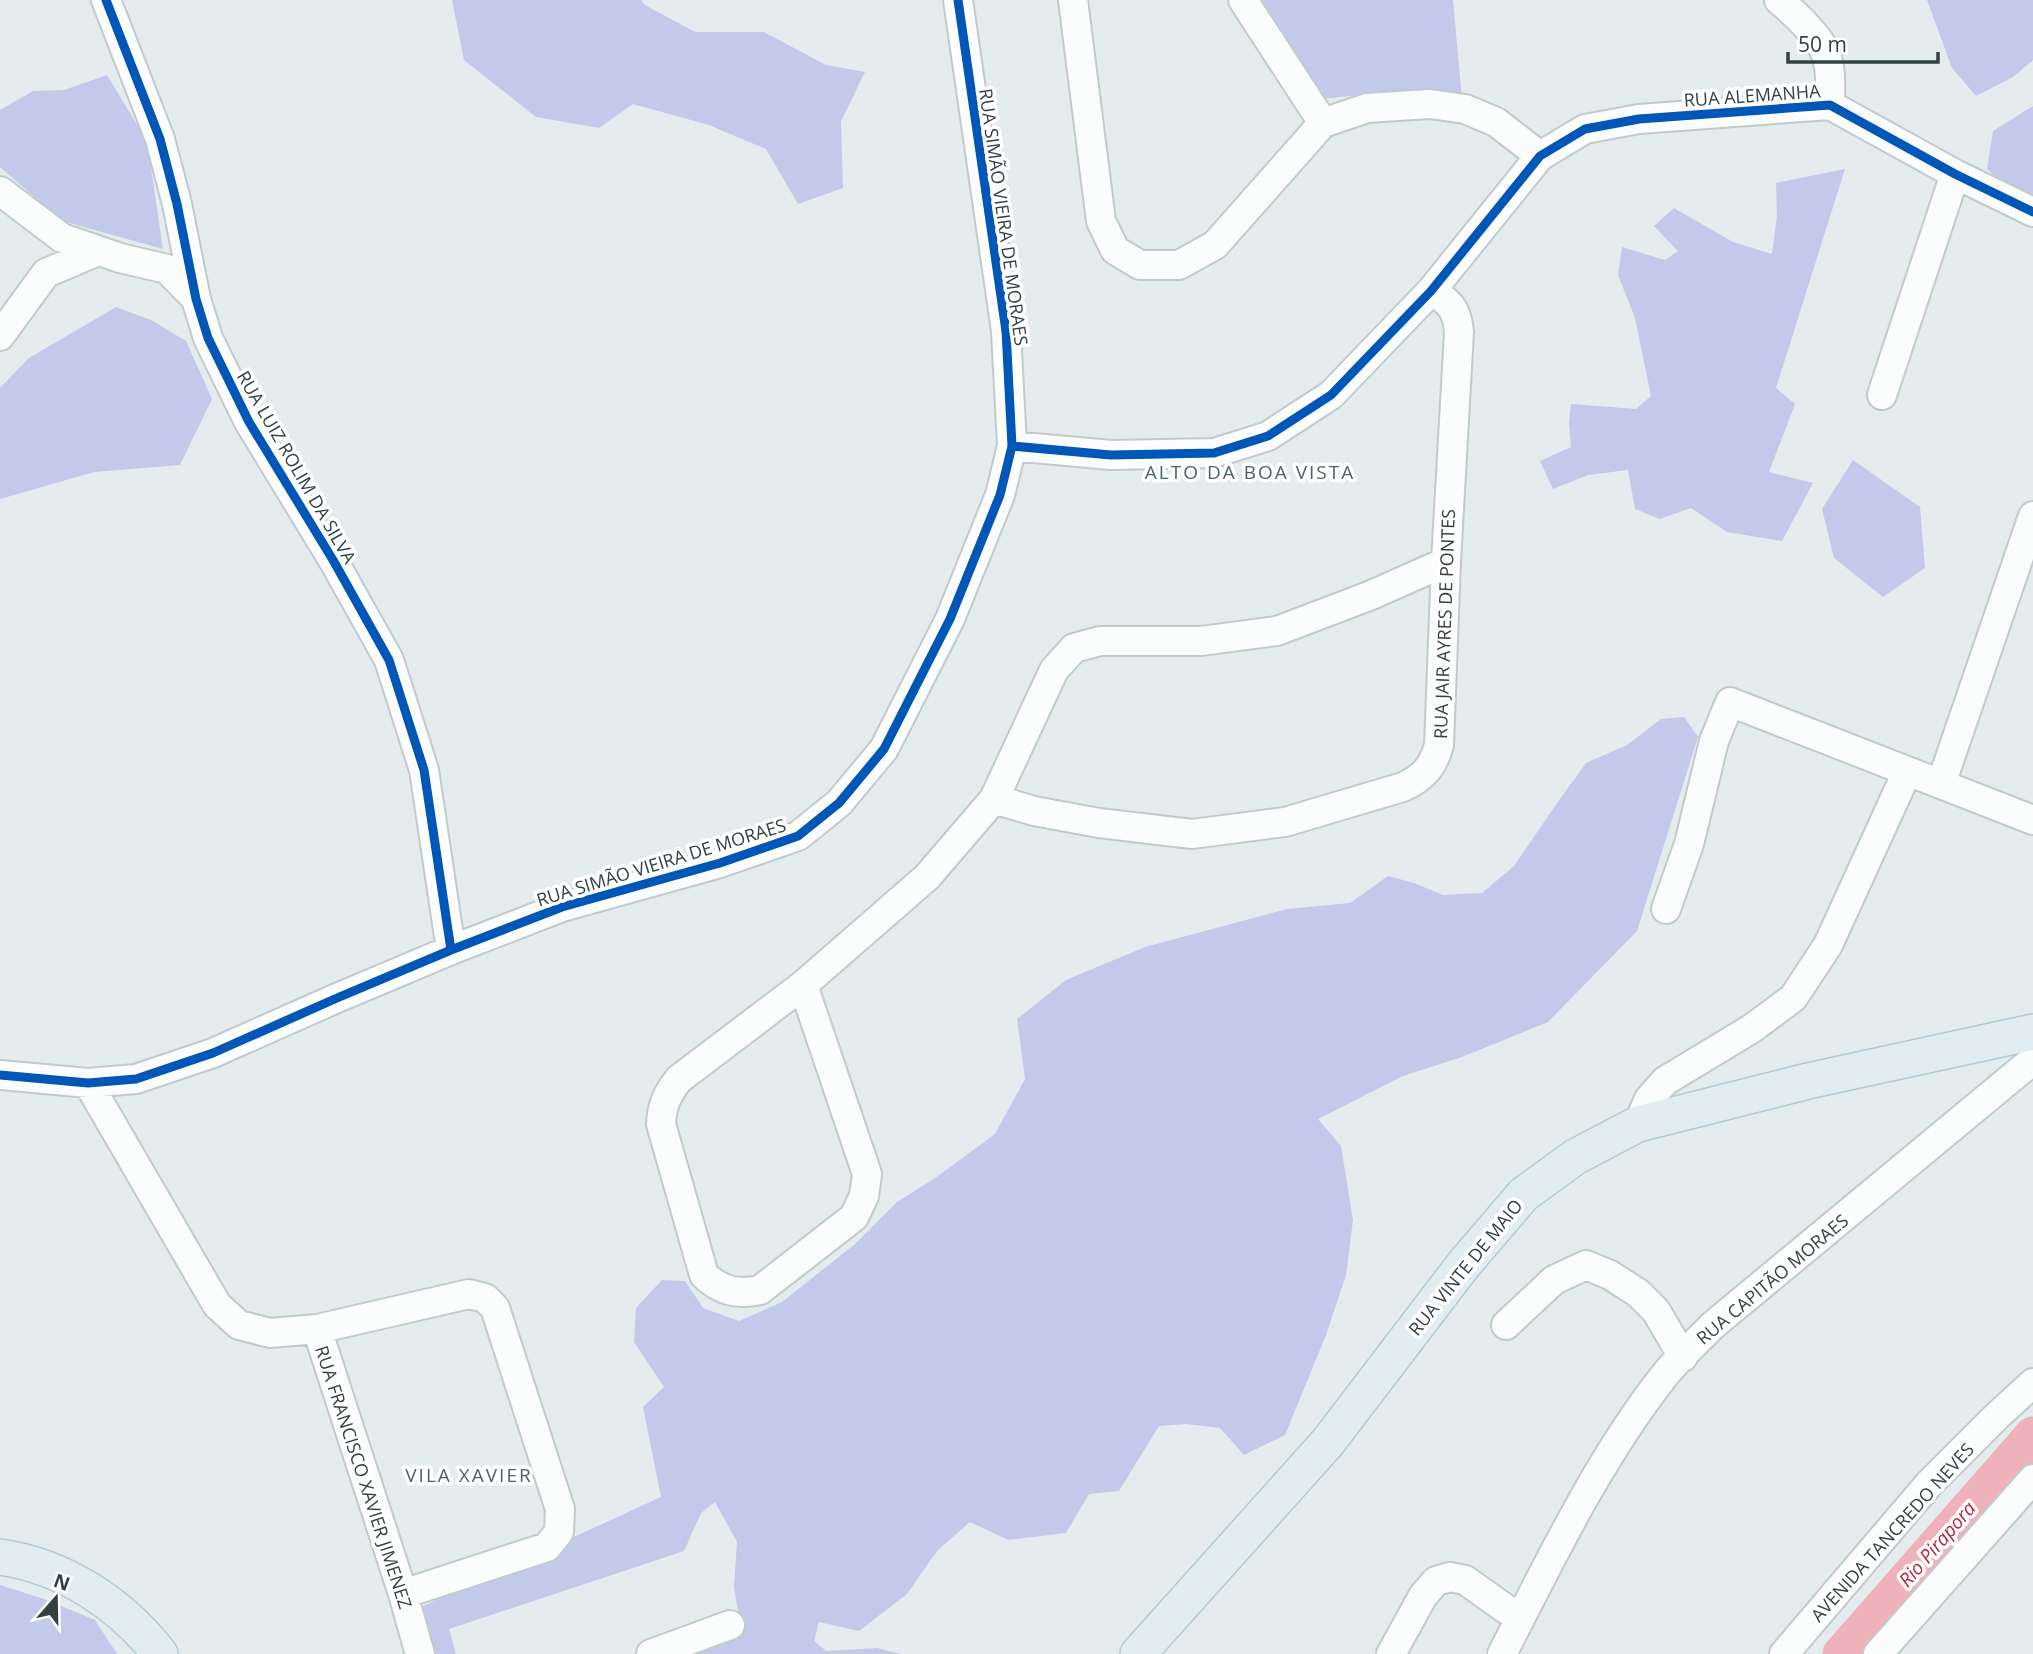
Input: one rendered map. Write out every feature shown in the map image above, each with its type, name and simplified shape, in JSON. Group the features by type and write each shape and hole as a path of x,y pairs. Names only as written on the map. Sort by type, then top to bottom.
{"main road":[{"name":"RUA VINTE DE MAIO","path":"1138,1654 1328,1442 1464,1264 1523,1195 1575,1157 1637,1124 1808,1081 2033,1032"},
{"path":"0,1556 61,1574 97,1594 143,1632 160,1654"}],"street":[{"name":"RUA LUIZ ROLIM DA SILVA","path":"106,0 160,139 177,204 196,299 208,338 249,422 333,560 388,660 424,770 451,950"},
{"name":"RUA SIMÃO VIEIRA DE MORAES","path":"0,1075 88,1083 136,1079 214,1053 451,950 562,907 720,863 798,836 839,803 884,749 950,619 1000,495 1012,446 1006,331 958,0"},
{"path":"1012,446 1111,455 1214,453 1268,436 1331,395 1431,291 1540,156 1496,122 1465,109 1430,104 1367,108 1323,123 1215,245 1180,264 1140,265 1115,250 1101,221 1073,0"},
{"path":"1243,0 1323,123"},
{"path":"1780,0 1797,15 1824,49 1831,78 1830,105"},
{"name":"RUA ALEMANHA","path":"1540,156 1585,129 1639,118 1830,105 1955,174 2033,212"},
{"path":"1882,395 1955,174"},
{"path":"0,191 62,238 120,258 167,270 196,299"},
{"path":"0,336 46,273 98,251"},
{"name":"RUA JAIR AYRES DE PONTES","path":"994,799 1034,811 1099,823 1192,834 1285,822 1403,787 1427,772 1439,745 1459,332 1453,308 1445,299 1431,291"},
{"path":"1941,784 2033,516"},
{"path":"803,985 867,1174 864,1196 854,1217 760,1290 745,1293 730,1291 715,1286 704,1275 661,1124 662,1108 668,1092 679,1079 803,985 927,877 994,799 1054,670 1074,648 1100,641 1201,641 1277,631 1446,562"},
{"path":"1666,909 1689,844 1714,741 1730,702 2033,820"},
{"path":"1637,1124 1649,1099 1665,1081 1751,1029 1793,998 1828,945 1907,772"},
{"name":"RUA CAPITÃO MORAES","path":"1503,1654 1562,1537 1618,1442 1665,1375 1712,1326 2033,1060"},
{"name":"RUA FRANCISCO XAVIER JIMENEZ","path":"88,1083 218,1305 239,1325 270,1333 317,1329 420,1654"},
{"path":"1506,1325 1554,1280 1586,1265 1610,1275 1638,1293 1656,1311 1683,1357"},
{"path":"317,1329 469,1294 485,1298 495,1308 560,1509 559,1532 547,1547 403,1594"},
{"name":"AVENIDA TANCREDO NEVES","path":"1784,1654 1928,1485 2033,1383"},
{"path":"1878,1654 2033,1479"},
{"path":"1391,1654 1423,1596 1436,1581 1450,1577 1465,1580 1520,1619"},
{"path":"651,1654 730,1625"}],"shaded area":[{"path":"452,0 641,0 645,5 695,32 764,32 826,65 865,72 841,121 843,188 798,204 766,149 709,125 633,104 599,128 536,117 464,60"},
{"path":"1262,0 1453,0 1462,100 1397,91 1322,99"},
{"path":"1927,0 2033,0 2033,60 2013,77 1976,96 1952,68"},
{"path":"107,75 147,141 163,249 62,221 0,167 0,110 33,91 64,90"},
{"path":"2033,106 2033,201 2013,192 1987,169 1993,131"},
{"path":"1845,169 1776,388 1795,404 1769,472 1813,483 1782,541 1727,532 1691,508 1660,519 1635,509 1628,470 1588,475 1553,489 1540,461 1571,447 1571,404 1636,409 1651,396 1635,318 1618,275 1622,247 1665,260 1678,251 1654,226 1674,208 1733,242 1772,254 1777,216 1776,183"},
{"path":"116,307 151,320 186,341 212,399 180,465 94,472 0,499 0,388 29,358"},
{"path":"1853,460 1920,507 1925,568 1883,597 1834,558 1822,509"},
{"path":"1684,717 1698,737 1637,931 1548,1022 1462,1057 1403,1076 1318,1119 1341,1146 1353,1220 1346,1275 1326,1335 1285,1435 1244,1455 1220,1428 1186,1424 1159,1426 1119,1491 1089,1494 1066,1533 1008,1540 970,1522 937,1551 907,1594 859,1631 819,1622 814,1641 826,1651 877,1648 901,1654 696,1654 735,1639 740,1623 734,1587 737,1542 715,1502 701,1513 684,1551 449,1629 456,1654 429,1654 417,1609 661,1497 643,1407 664,1387 634,1342 636,1308 662,1280 685,1281 703,1308 739,1321 782,1302 855,1244 897,1202 995,1134 1025,1079 1017,1019 1066,980 1145,947 1287,909 1350,903 1388,876 1443,895 1482,893 1514,866 1586,763 1627,745 1661,719"},
{"path":"0,1585 95,1620 117,1654 0,1654"}],"waterway":[{"name":"Rio Pirapora","path":"1841,1654 2033,1435"}],"cycle path":[{"path":"106,0 160,139 177,204 196,299 208,338 249,422 333,560 389,660 424,770 451,950"},
{"path":"0,1075 88,1083 136,1079 213,1053 451,950 562,907 720,863 798,836 839,803 884,749 950,619 1000,495 1012,446 1006,331 958,0"},
{"path":"1012,446 1111,455 1214,453 1268,436 1331,395 1431,291 1540,156 1585,129 1639,119 1830,105 1955,174 2033,212"}],"district":[{"name":"ALTO DA BOA VISTA","path":"1250,472"},
{"name":"VILA XAVIER","path":"469,1475"}]}
